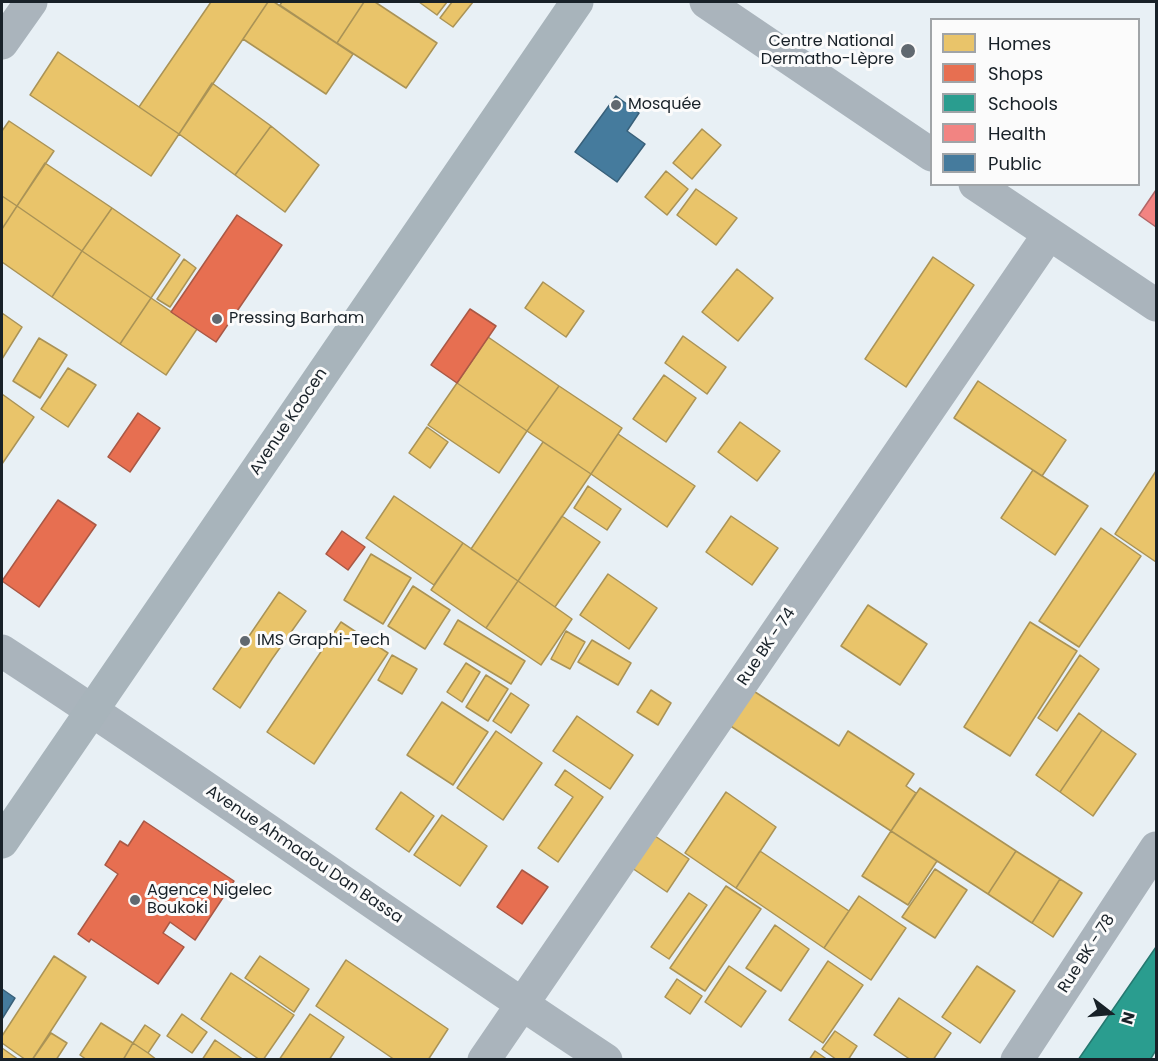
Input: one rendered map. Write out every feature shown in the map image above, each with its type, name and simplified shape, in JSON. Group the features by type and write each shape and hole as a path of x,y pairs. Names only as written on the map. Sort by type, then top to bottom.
{"street":[{"path":"2,43 31,2"},
{"name":"Avenue Kaocen","path":"2,842 577,2"},
{"path":"706,2 930,154"},
{"path":"978,186 1156,305"},
{"name":"Rue BK - 74","path":"484,1059 1049,234"},
{"name":"Avenue Ahmadou Dan Bassa","path":"2,651 92,710 521,1004 606,1059"},
{"name":"Rue BK - 78","path":"1017,1059 1156,848"}],"building: Homes":[{"path":"211,2 268,2 179,134 139,107"},
{"path":"268,2 274,2 353,54 326,94 243,39"},
{"path":"282,2 364,2 337,43 280,5"},
{"path":"364,2 375,2 437,43 406,88 337,43"},
{"path":"419,2 447,2 437,15"},
{"path":"452,2 473,2 453,27 440,18"},
{"path":"58,52 179,134 151,176 30,95"},
{"path":"212,83 271,126 235,175 179,134"},
{"path":"9,121 54,151 17,206 2,196 2,131"},
{"path":"271,126 319,165 285,212 235,175"},
{"path":"702,129 721,145 692,179 673,163"},
{"path":"45,163 112,208 82,251 17,206"},
{"path":"666,171 688,189 667,215 645,197"},
{"path":"696,189 737,218 716,245 677,215"},
{"path":"2,196 17,206 2,229"},
{"path":"17,206 82,251 52,297 2,262 2,229"},
{"path":"112,208 180,255 151,298 82,251"},
{"path":"82,251 151,298 120,344 52,297"},
{"path":"933,257 974,285 906,387 865,359"},
{"path":"184,259 196,268 170,307 157,299"},
{"path":"737,269 773,298 738,341 702,312"},
{"path":"543,282 584,311 566,337 525,308"},
{"path":"151,298 197,329 166,375 120,344"},
{"path":"2,313 22,327 2,359"},
{"path":"683,336 726,367 707,394 665,363"},
{"path":"488,337 559,386 527,431 457,383"},
{"path":"39,338 67,355 40,398 13,381"},
{"path":"68,368 96,385 68,427 41,409"},
{"path":"664,375 696,398 666,442 633,419"},
{"path":"978,381 1066,440 1042,476 954,418"},
{"path":"457,383 527,431 499,473 428,425"},
{"path":"559,386 622,428 591,474 527,431"},
{"path":"2,394 34,417 2,464"},
{"path":"740,422 780,451 757,481 718,452"},
{"path":"427,427 448,442 430,468 409,453"},
{"path":"618,434 695,486 667,527 591,474"},
{"path":"543,442 591,474 518,581 471,549"},
{"path":"1033,470 1088,506 1055,555 1001,518"},
{"path":"1156,471 1156,562 1115,534"},
{"path":"588,486 621,509 607,530 574,508"},
{"path":"394,496 463,543 434,585 366,538"},
{"path":"562,516 600,542 555,607 518,581"},
{"path":"731,516 778,548 752,585 706,552"},
{"path":"1101,528 1141,556 1079,647 1039,621"},
{"path":"463,543 518,581 486,628 431,590"},
{"path":"371,554 411,578 383,624 344,600"},
{"path":"608,574 657,608 629,649 580,615"},
{"path":"518,581 572,619 541,665 486,628"},
{"path":"413,586 450,610 425,649 388,626"},
{"path":"279,592 306,611 240,708 213,689"},
{"path":"868,605 927,644 900,685 841,646"},
{"path":"458,620 525,661 511,684 444,644"},
{"path":"341,622 388,653 314,764 267,732"},
{"path":"1030,622 1077,651 1010,756 964,727"},
{"path":"566,631 585,642 570,669 551,659"},
{"path":"592,640 631,663 618,685 578,662"},
{"path":"392,655 417,669 402,694 378,680"},
{"path":"1080,655 1099,669 1057,731 1038,718"},
{"path":"466,663 480,672 462,702 447,692"},
{"path":"486,675 508,689 488,721 466,707"},
{"path":"651,690 671,703 658,725 637,712"},
{"path":"752,690 839,746 848,731 914,774 906,786 916,793 891,831 729,725"},
{"path":"511,693 529,705 511,733 493,721"},
{"path":"442,702 488,732 453,785 407,755"},
{"path":"1079,713 1102,730 1060,792 1036,775"},
{"path":"577,716 633,755 610,789 553,751"},
{"path":"1102,730 1136,754 1093,816 1060,792"},
{"path":"496,731 542,763 503,820 457,788"},
{"path":"565,770 603,797 558,862 538,848 573,797 555,785"},
{"path":"920,788 1016,851 988,894 891,831"},
{"path":"401,792 434,816 409,852 376,829"},
{"path":"726,792 776,827 736,888 685,853"},
{"path":"442,815 487,846 460,886 414,855"},
{"path":"891,831 937,861 908,905 862,876"},
{"path":"655,836 689,859 667,892 632,868"},
{"path":"760,851 849,911 824,948 736,888"},
{"path":"1016,851 1060,879 1032,923 988,894"},
{"path":"935,869 967,890 935,938 902,917"},
{"path":"1060,879 1082,893 1053,937 1032,923"},
{"path":"726,886 761,909 705,991 670,968"},
{"path":"689,893 707,905 669,959 651,947"},
{"path":"859,896 906,928 871,980 824,948"},
{"path":"775,925 809,949 781,991 746,968"},
{"path":"54,956 86,977 32,1060 26,1060 2,1043 2,1036"},
{"path":"260,956 309,989 294,1012 245,978"},
{"path":"346,960 448,1029 428,1060 395,1060 316,1006"},
{"path":"828,961 863,985 823,1043 789,1020"},
{"path":"729,966 766,991 741,1027 705,1002"},
{"path":"977,966 1015,991 980,1043 942,1017"},
{"path":"231,973 294,1015 263,1060 201,1019"},
{"path":"677,979 702,996 690,1014 665,997"},
{"path":"899,998 951,1033 933,1060 911,1060 874,1035"},
{"path":"182,1014 207,1032 192,1053 167,1036"},
{"path":"310,1014 344,1037 329,1060 279,1060"},
{"path":"101,1023 133,1043 123,1060 87,1060 80,1055"},
{"path":"145,1025 160,1035 148,1053 133,1043"},
{"path":"835,1031 857,1046 848,1060 837,1060 822,1049"},
{"path":"51,1033 67,1043 56,1060 32,1060"},
{"path":"215,1040 244,1060 202,1060"},
{"path":"133,1043 148,1053 157,1060 123,1060"},
{"path":"2,1048 19,1060 2,1060"},
{"path":"815,1051 828,1060 809,1060"}],"building: Shops":[{"path":"237,215 282,245 216,342 171,312"},
{"path":"470,309 496,326 457,383 431,365"},
{"path":"138,413 160,428 130,472 108,457"},
{"path":"58,500 96,525 39,607 2,581"},
{"path":"342,531 365,547 348,570 326,554"},
{"path":"144,821 234,881 195,940 170,922 163,933 184,947 158,984 91,939 89,942 78,934 118,874 105,865 120,841 128,846"},
{"path":"522,870 548,887 522,924 497,907"}],"building: Schools":[{"path":"1156,947 1156,1050 1150,1060 1078,1060"}],"building: Health":[{"path":"1156,190 1156,227 1139,215"}],"building: Public":[{"path":"616,96 639,113 627,131 645,144 617,182 575,152"},
{"path":"2,989 15,998 2,1019"}],"place":[{"name":"Centre National Dermatho-Lèpre","path":"908,51"},
{"name":"Mosquée","path":"616,105"},
{"name":"Pressing Barham","path":"217,319"},
{"name":"IMS Graphi-Tech","path":"245,641"},
{"name":"Agence Nigelec Boukoki","path":"135,900"}]}
